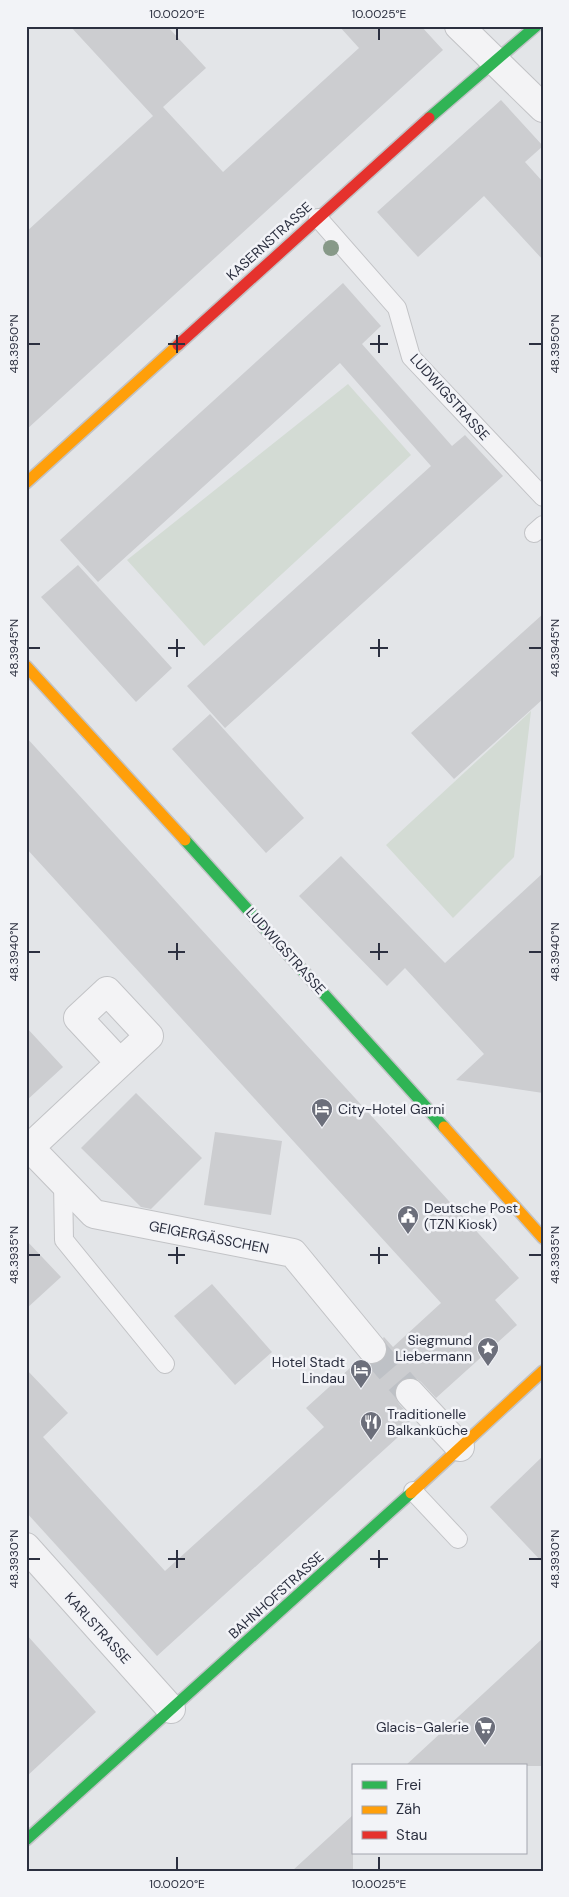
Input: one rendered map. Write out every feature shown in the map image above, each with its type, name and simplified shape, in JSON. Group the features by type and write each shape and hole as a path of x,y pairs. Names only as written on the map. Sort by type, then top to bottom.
{"street":[{"path":"459,26 543,108"},
{"name":"KASERNSTRASSE","path":"26,483 318,218 536,26"},
{"name":"LUDWIGSTRASSE","path":"26,666 226,883 543,1238"},
{"path":"28,1149 120,1063"},
{"name":"GEIGERGÄSSCHEN","path":"28,1149 94,1214 293,1253 372,1349"},
{"name":"BAHNHOFSTRASSE","path":"26,1840 413,1491 543,1371"},
{"path":"410,1393 460,1447"},
{"name":"KARLSTRASSE","path":"26,1547 171,1709"}],"lane":[{"name":"LUDWIGSTRASSE","path":"318,218 397,308 411,357 543,497"},
{"path":"63,1182 64,1240 165,1364"},
{"path":"413,1491 458,1539"}],"shaded area":[{"path":"348,384 411,455 204,646 127,560"},
{"path":"531,711 514,857 453,918 386,845"}],"building":[{"path":"70,26 167,26 206,68 163,107 223,172 359,48 339,26 421,26 443,50 26,430 26,232 153,116"},
{"path":"501,100 543,146 525,162 543,182 543,260 484,196 418,257 377,212"},
{"path":"343,283 381,326 362,344 452,446 465,435 503,476 225,728 187,686 431,466 340,363 98,582 60,540"},
{"path":"78,565 172,668 136,702 41,597"},
{"path":"543,614 543,699 454,779 411,733"},
{"path":"210,714 304,818 266,853 172,749"},
{"path":"26,737 519,1278 495,1300 517,1325 436,1398 415,1378 407,1378 400,1381 395,1388 395,1396 399,1404 413,1419 406,1425 408,1428 157,1656 26,1512 26,1369 68,1413 43,1437 165,1571 324,1427 306,1408 360,1359 367,1364 375,1364 382,1361 386,1355 387,1347 384,1337 393,1347 441,1303 26,848"},
{"path":"341,856 445,963 543,873 543,1093 456,1080 484,1054 405,968 387,986 299,896"},
{"path":"26,1027 63,1067 26,1101"},
{"path":"136,1093 202,1158 151,1209 141,1207 81,1148"},
{"path":"215,1132 282,1141 271,1215 204,1205"},
{"path":"26,1240 61,1277 26,1309"},
{"path":"212,1284 272,1352 235,1385 174,1316"},
{"path":"543,1456 543,1563 490,1507"},
{"path":"26,1634 96,1712 26,1777"},
{"path":"543,1638 543,1766 526,1766 526,1764 407,1764"},
{"path":"352,1816 353,1871 292,1871"}],"tunnel":[{"path":"372,1349 410,1393"}],"traffic: fast":[{"path":"429,118 536,26"},
{"path":"185,840 444,1127"},
{"path":"26,1840 411,1493"}],"traffic: slow":[{"path":"26,483 178,345"},
{"path":"26,666 185,840"},
{"path":"444,1127 543,1238"},
{"path":"411,1493 543,1371"}],"traffic: jam":[{"path":"178,345 429,118"}],"place":[{"name":"City-Hotel Garni","path":"322,1128"},
{"name":"Deutsche Post (TZN Kiosk)","path":"408,1235"},
{"name":"Siegmund Liebermann","path":"488,1367"},
{"name":"Hotel Stadt Lindau","path":"361,1389"},
{"name":"Traditionelle Balkanküche","path":"371,1441"},
{"name":"Glacis-Galerie","path":"485,1746"}]}
